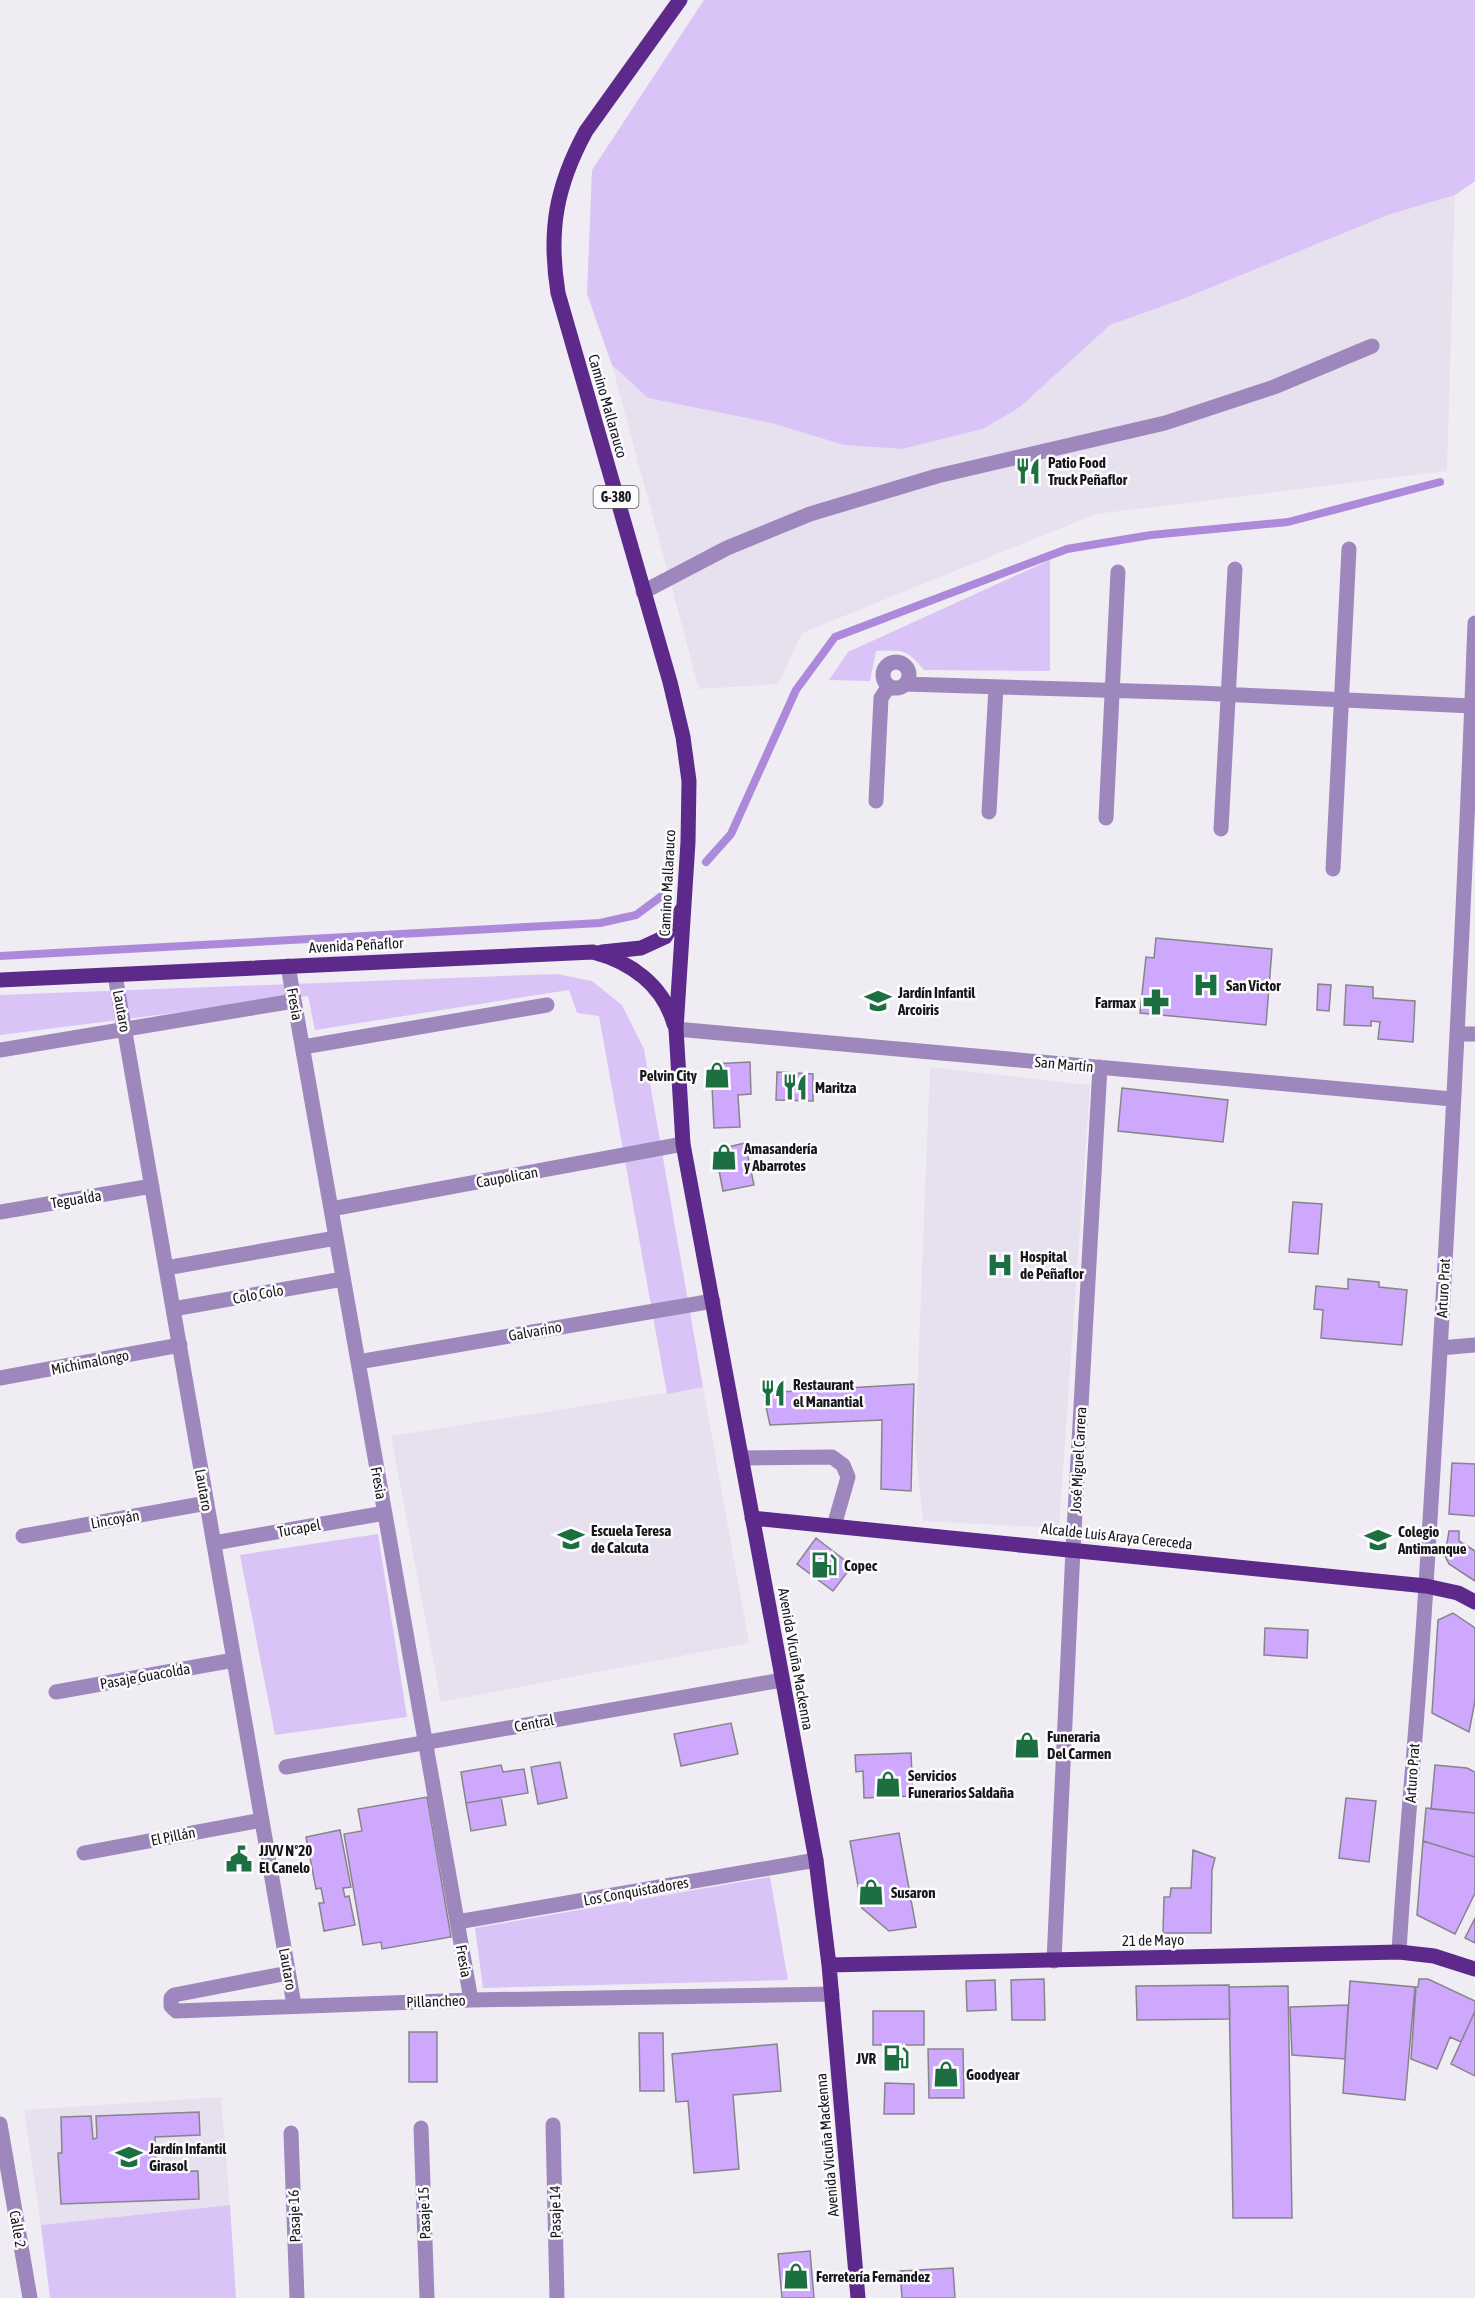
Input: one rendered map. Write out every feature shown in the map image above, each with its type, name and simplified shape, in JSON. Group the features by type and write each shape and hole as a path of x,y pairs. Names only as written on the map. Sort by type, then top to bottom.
{"main road":[{"name":"Camino Mallarauco","path":"676,1029 684,906 688,782 683,737 558,293 552,244 558,196 575,151 586,131 680,0"},
{"path":"593,952 641,948 666,936 684,906"},
{"name":"Avenida Peñaflor","path":"0,980 593,952 611,957 643,975 665,1001 676,1029"},
{"name":"Avenida Vicuña Mackenna","path":"676,1029 684,1144 816,1860 832,1994 858,2298"},
{"name":"Alcalde Luis Araya Cereceda","path":"752,1518 1426,1586 1458,1593 1475,1602"},
{"name":"21 de Mayo","path":"829,1965 1399,1952 1443,1958 1475,1969"}],"street":[{"path":"643,592 727,548 810,514 937,476 1166,423 1274,387 1372,346"},
{"path":"1333,868 1349,549"},
{"path":"1221,829 1235,569"},
{"path":"1106,818 1118,572"},
{"name":"Arturo Prat","path":"1399,1952 1426,1586 1452,1099 1472,793 1475,623"},
{"path":"905,684 909,676 906,667 895,663 887,666 883,672 884,680 889,686 898,688 905,684 1113,690 1472,705"},
{"path":"876,801 881,698 889,686"},
{"path":"989,812 996,687"},
{"name":"Fresia","path":"288,966 471,2000"},
{"name":"Lautaro","path":"115,975 294,2005"},
{"path":"0,1050 294,1001"},
{"path":"303,1047 547,1005"},
{"name":"San Martín","path":"676,1029 1452,1099"},
{"path":"1457,1034 1475,1034"},
{"name":"José Miguel Carrera","path":"1054,1961 1073,1549 1100,1067"},
{"name":"Caupolican","path":"331,1209 684,1144"},
{"name":"Tegualda","path":"0,1212 152,1186"},
{"path":"166,1268 336,1238"},
{"name":"Colo Colo","path":"173,1309 344,1280"},
{"name":"Galvarino","path":"358,1362 713,1301"},
{"name":"Michimalongo","path":"0,1378 180,1345"},
{"path":"1440,1348 1475,1345"},
{"path":"741,1458 832,1457 839,1461 848,1477 834,1526"},
{"name":"Lincoyán","path":"23,1536 207,1503"},
{"name":"Tucapel","path":"214,1543 385,1513"},
{"name":"Pasaje Guacolda","path":"56,1692 234,1660"},
{"name":"Central","path":"286,1767 782,1680"},
{"name":"El Pillán","path":"84,1853 262,1820"},
{"name":"Los Conquistadores","path":"457,1922 816,1860"},
{"name":"Pillancheo","path":"288,1974 174,1995 170,2003 176,2011 471,2000 832,1994"},
{"name":"Calle 2","path":"0,2124 30,2298"},
{"name":"Pasaje 14","path":"554,2126 557,2298"},
{"name":"Pasaje 15","path":"421,2128 427,2298"},
{"name":"Pasaje 16","path":"291,2133 297,2298"}],"shaded area":[{"path":"704,0 1475,0 1475,181 1455,195 1388,215 1180,300 1110,325 1020,407 983,429 902,449 844,445 771,423 648,398 612,365 587,294 592,170"},
{"path":"1455,195 1447,471 1096,514 802,633 778,684 699,689 612,365 648,398 771,423 844,445 902,449 983,429 1020,407 1110,325 1180,300 1388,215"},
{"path":"1050,560 1050,671 924,670 904,652 876,651 870,681 829,680 848,652"},
{"path":"557,974 592,981 622,1005 644,1049 703,1387 667,1394 599,1016 577,1013 569,990 315,1030 308,996 0,1035 0,995"},
{"name":"Hospital de Peñaflor","path":"930,1067 1090,1085 1059,1528 923,1521 915,1446"},
{"name":"Escuela Teresa de Calcuta","path":"703,1387 749,1643 441,1702 391,1436"},
{"path":"378,1534 407,1717 275,1735 240,1555"},
{"path":"770,1877 788,1980 483,1988 475,1928"},
{"name":"Jardín Infantil Girasol","path":"221,2097 230,2205 41,2225 24,2110"},
{"path":"230,2205 236,2298 50,2298 41,2225"}],"building":[{"name":"San Victor","path":"1156,938 1272,949 1266,1025 1140,1013 1146,957 1154,958"},
{"path":"1318,984 1331,985 1329,1011 1317,1010"},
{"path":"1346,985 1373,987 1373,998 1415,1001 1413,1042 1378,1039 1380,1022 1371,1021 1371,1026 1344,1025"},
{"path":"750,1062 751,1094 738,1095 740,1127 714,1128 711,1064"},
{"name":"Maritza","path":"777,1072 813,1074 813,1101 776,1100"},
{"path":"1122,1088 1228,1100 1223,1142 1118,1131"},
{"path":"745,1143 754,1185 723,1191 715,1150"},
{"path":"1293,1202 1322,1204 1318,1254 1289,1252"},
{"path":"1348,1279 1379,1282 1379,1287 1407,1290 1402,1345 1321,1338 1323,1310 1314,1309 1316,1286 1348,1289"},
{"path":"914,1384 911,1491 881,1489 882,1420 770,1425 763,1393"},
{"path":"1452,1463 1475,1464 1475,1516 1449,1514"},
{"path":"1449,1531 1459,1531 1459,1541 1475,1551 1475,1581 1449,1564 1445,1556"},
{"name":"Copec","path":"816,1538 852,1566 833,1591 797,1564"},
{"path":"1453,1613 1475,1628 1475,1701 1469,1732 1432,1713 1438,1620"},
{"path":"1265,1628 1308,1630 1307,1658 1264,1655"},
{"path":"731,1723 738,1754 681,1766 674,1734"},
{"name":"Servicios Funerarios Saldaña","path":"911,1753 913,1796 864,1798 863,1771 856,1772 855,1755"},
{"path":"560,1762 567,1798 538,1804 531,1767"},
{"path":"501,1765 503,1772 524,1769 528,1793 466,1803 461,1772"},
{"path":"1435,1765 1467,1768 1475,1772 1475,1813 1431,1809"},
{"path":"427,1797 451,1937 382,1949 381,1942 363,1945 344,1834 362,1831 358,1809"},
{"path":"501,1797 506,1825 471,1831 466,1803"},
{"path":"1346,1798 1376,1801 1369,1862 1339,1858"},
{"path":"1426,1808 1475,1813 1475,1857 1423,1841"},
{"path":"340,1830 351,1887 343,1888 345,1897 349,1896 355,1925 324,1931 319,1903 324,1903 321,1888 316,1889 306,1837"},
{"path":"899,1833 916,1927 889,1931 862,1908 850,1841"},
{"path":"1423,1841 1475,1857 1475,1893 1455,1934 1417,1915"},
{"path":"1193,1850 1215,1858 1212,1870 1211,1933 1163,1933 1164,1897 1170,1897 1171,1888 1191,1888"},
{"path":"1475,1918 1475,1943 1465,1938"},
{"path":"1044,1979 1045,2020 1012,2020 1011,1980"},
{"path":"1419,1979 1428,1979 1475,2001 1475,2011 1461,2042 1450,2037 1437,2069 1411,2059 1416,1987 1418,1987"},
{"path":"995,1980 996,2010 967,2011 966,1981"},
{"path":"1350,1981 1415,1987 1405,2100 1343,2093"},
{"path":"1229,1985 1230,2019 1137,2020 1136,1986"},
{"path":"1288,1986 1292,2218 1233,2218 1229,1987"},
{"path":"1348,2005 1345,2059 1292,2055 1290,2007"},
{"path":"873,2011 924,2011 924,2045 873,2045"},
{"path":"1475,2011 1475,2076 1451,2064"},
{"path":"409,2032 437,2032 437,2082 409,2082"},
{"path":"639,2033 663,2033 664,2091 640,2091"},
{"path":"777,2044 781,2091 733,2095 739,2169 694,2173 688,2101 676,2102 672,2054"},
{"name":"Goodyear","path":"928,2049 963,2049 964,2098 929,2098"},
{"path":"885,2083 914,2084 914,2114 884,2114"},
{"path":"199,2112 200,2135 155,2137 156,2172 198,2171 199,2199 61,2204 58,2153 62,2153 61,2117 91,2116 93,2139 97,2138 96,2116"},
{"name":"Ferretería Fernandez","path":"810,2251 814,2298 782,2298 778,2254"},
{"path":"953,2268 955,2298 902,2298 900,2271"}],"waterway":[{"path":"706,862 731,834 796,690 835,637 1067,549 1151,535 1288,522 1440,482"},
{"path":"0,956 600,923 636,915 663,895"}],"place":[{"name":"Patio Food Truck Peñaflor","path":"1028,471"},
{"name":"San Victor","path":"1206,985"},
{"name":"Jardín Infantil Arcoiris","path":"878,1001"},
{"name":"Farmax","path":"1156,1002"},
{"name":"Pelvin City","path":"717,1075"},
{"name":"Maritza","path":"795,1087"},
{"name":"Amasandería y Abarrotes","path":"724,1157"},
{"name":"Hospital de Peñaflor","path":"1000,1265"},
{"name":"Restaurant el Manantial","path":"773,1393"},
{"name":"Escuela Teresa de Calcuta","path":"571,1539"},
{"name":"Colegio Antimanque","path":"1378,1540"},
{"name":"Copec","path":"824,1565"},
{"name":"Funeraria Del Carmen","path":"1027,1745"},
{"name":"Servicios Funerarios Saldaña","path":"888,1784"},
{"name":"JJVV Nº20 El Canelo","path":"239,1859"},
{"name":"Susaron","path":"871,1892"},
{"name":"JVR","path":"896,2058"},
{"name":"Goodyear","path":"946,2074"},
{"name":"Jardín Infantil Girasol","path":"129,2157"},
{"name":"Ferretería Fernandez","path":"796,2276"}]}
